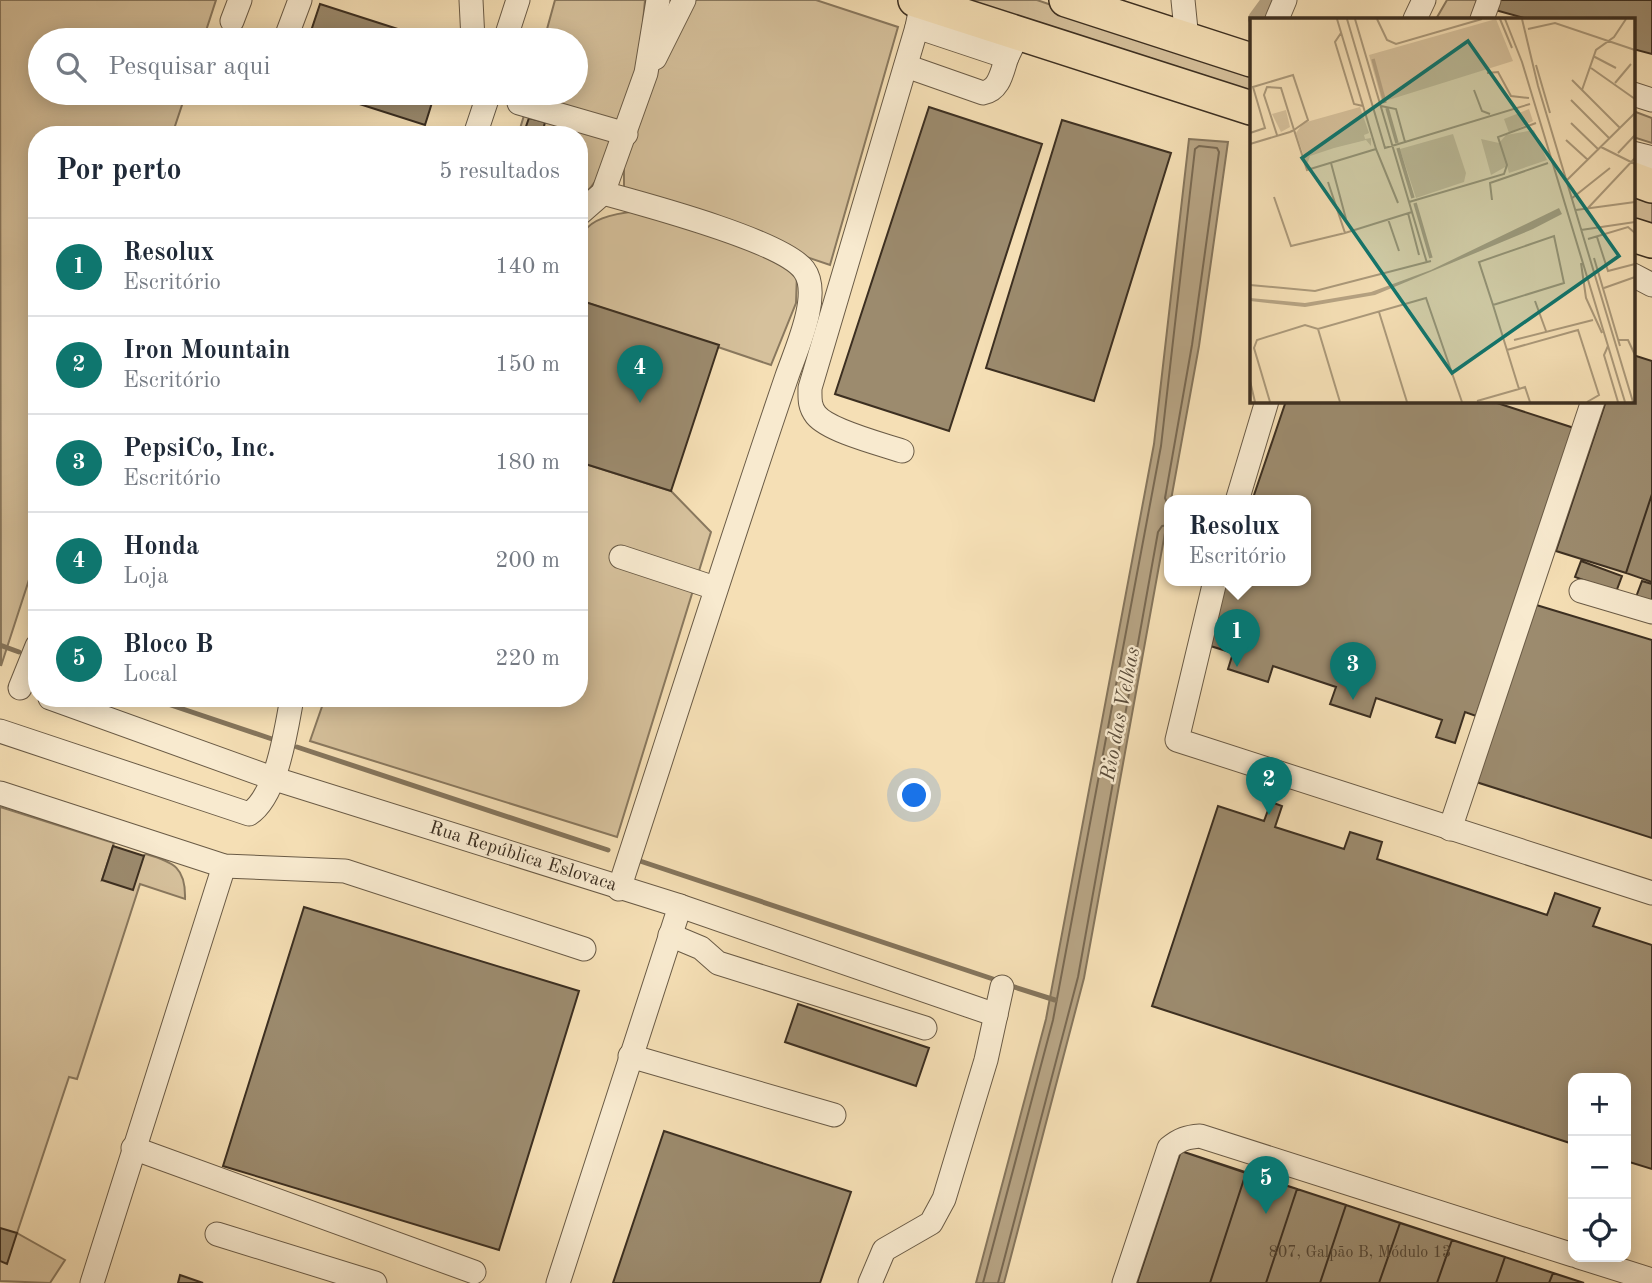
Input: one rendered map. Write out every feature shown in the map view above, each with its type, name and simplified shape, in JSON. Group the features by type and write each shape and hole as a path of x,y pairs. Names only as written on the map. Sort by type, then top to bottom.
{"highway":[{"path":"1072,1 1250,61"},
{"path":"918,10 1012,46 1250,108"},
{"path":"1634,179 1652,186"},
{"path":"1634,235 1652,241"}],"street":[{"path":"290,28 300,0"},
{"path":"471,0 472,28"},
{"path":"509,28 518,0"},
{"path":"588,206 603,192 626,134 646,73 658,0"},
{"path":"646,73 684,0"},
{"path":"1183,0 1187,40"},
{"path":"1277,18 1285,0"},
{"path":"1415,18 1424,0"},
{"path":"1482,18 1489,0"},
{"path":"902,452 828,424 816,416 809,403 810,388 905,66 918,10"},
{"path":"905,66 983,93 991,91 997,85 1012,46"},
{"path":"1634,94 1652,100"},
{"path":"465,126 468,105"},
{"path":"478,126 485,105"},
{"path":"526,105 626,134"},
{"path":"1634,153 1652,158"},
{"path":"603,192 778,249 794,259 809,280 809,307 799,340 715,588 618,889"},
{"path":"1634,276 1652,285"},
{"path":"1239,495 1266,402"},
{"path":"1450,829 1593,402"},
{"path":"621,557 715,588"},
{"path":"1214,586 1177,740 1652,893"},
{"path":"1581,591 1652,612"},
{"path":"19,687 28,666"},
{"name":"Rua República Eslovaca","path":"75,707 272,778 618,889 680,906 996,1014"},
{"path":"0,731 249,814 265,795 272,778 290,707"},
{"path":"0,793 224,866 345,871 584,948"},
{"path":"92,1283 224,866"},
{"path":"558,1283 680,906"},
{"path":"670,935 701,948 718,963 925,1028"},
{"path":"870,1283 884,1250 931,1223 944,1199 986,1060 1002,987"},
{"path":"631,1056 834,1115"},
{"path":"1124,1283 1169,1148 1180,1139 1200,1136 1568,1253"},
{"path":"133,1148 474,1272"},
{"path":"217,1234 375,1283"},
{"path":"1595,1262 1652,1280"}],"shaded area":[{"path":"0,0 216,0 207,28 28,28 28,105 182,105 175,126 28,126 28,583 1,666"},
{"path":"555,0 645,0 640,56 621,121 557,105 588,105 588,28 547,28"},
{"path":"688,0 816,0 898,27 830,265 780,248 797,273 796,303 771,365 588,303 588,227 598,220 637,211 624,199 624,144"},
{"path":"953,0 1037,0 1250,74 1250,96"},
{"path":"1447,0 1481,0 1474,18 1437,18"},
{"path":"526,109 572,126 521,126"},
{"path":"1634,111 1652,118 1652,143 1634,137"},
{"path":"588,132 610,140 603,165 588,190"},
{"path":"1634,197 1652,203 1652,227 1634,221"},
{"path":"588,465 671,491 711,532 617,837 310,741 322,707 588,707"},
{"path":"0,807 114,843 102,880 146,854 164,860 176,868 185,888 185,899 140,884 77,1079 69,1077 17,1233 65,1260 50,1283 0,1281"}],"water":[{"path":"1189,139 1228,142 1199,346 1172,495 1164,495 1164,538 1084,978 1004,1283 976,1283 1046,1019 1154,444"}],"building":[{"path":"1490,0 1652,0 1652,54 1634,49 1634,18 1524,18 1488,8"},
{"path":"320,4 395,28 312,28"},
{"path":"362,105 431,105 425,125"},
{"path":"929,107 1042,144 949,431 835,394"},
{"path":"529,118 545,122 544,126 526,126"},
{"path":"1062,120 1171,153 1094,401 986,368"},
{"path":"588,303 719,345 671,491 588,465"},
{"path":"1634,355 1652,361 1652,494 1626,573 1556,551 1606,402 1634,402"},
{"path":"1286,402 1494,402 1574,428 1476,716 1465,712 1455,743 1436,737 1442,720 1376,698 1370,717 1330,704 1336,687 1273,666 1268,682 1228,669 1233,653 1204,644 1223,586 1311,586 1311,495 1254,495"},
{"path":"1652,494 1652,582 1626,573"},
{"path":"1581,561 1622,576 1616,592 1575,577"},
{"path":"1642,581 1652,584 1652,602 1636,597"},
{"path":"1533,604 1652,640 1652,838 1473,781"},
{"path":"1271,802 1282,806 1275,827 1344,849 1350,832 1382,842 1377,859 1547,915 1555,893 1600,908 1593,926 1652,945 1652,1169 1631,1163 1631,1073 1568,1073 1568,1142 1152,1006 1218,806 1264,821"},
{"path":"113,846 144,856 133,890 102,880"},
{"path":"304,907 579,991 499,1250 223,1166"},
{"path":"798,1004 929,1048 916,1086 785,1042"},
{"path":"664,1131 851,1192 820,1283 613,1283"},
{"path":"1181,1151 1584,1283 1137,1283"},
{"path":"1181,1151 1246,1173 1210,1283 1137,1283"},
{"path":"1246,1173 1297,1189 1266,1283 1210,1283"},
{"path":"1297,1189 1346,1205 1320,1283 1266,1283"},
{"path":"1346,1205 1400,1223 1379,1283 1320,1283"},
{"path":"1400,1223 1452,1240 1437,1283 1379,1283"},
{"path":"0,1228 17,1233 7,1264 0,1261"},
{"path":"1452,1240 1505,1257 1496,1283 1437,1283"},
{"path":"1505,1257 1553,1273 1549,1283 1496,1283"},
{"path":"1553,1273 1584,1283 1549,1283"},
{"path":"180,1275 203,1283 178,1283"}],"waterway":[{"name":"Rio das Velhas","path":"1258,18 1271,0"},
{"path":"0,645 19,652"},
{"path":"177,707 272,739"},
{"path":"297,747 608,850"},
{"path":"634,859 999,981"},
{"path":"1008,985 1055,1000"}],"place":[{"name":"Honda","path":"640,403"},
{"name":"Resolux","path":"1237,667"},
{"name":"PepsiCo, Inc.","path":"1353,700"},
{"name":"Iron Mountain","path":"1269,815"},
{"name":"Bloco B","path":"1266,1214"}]}
